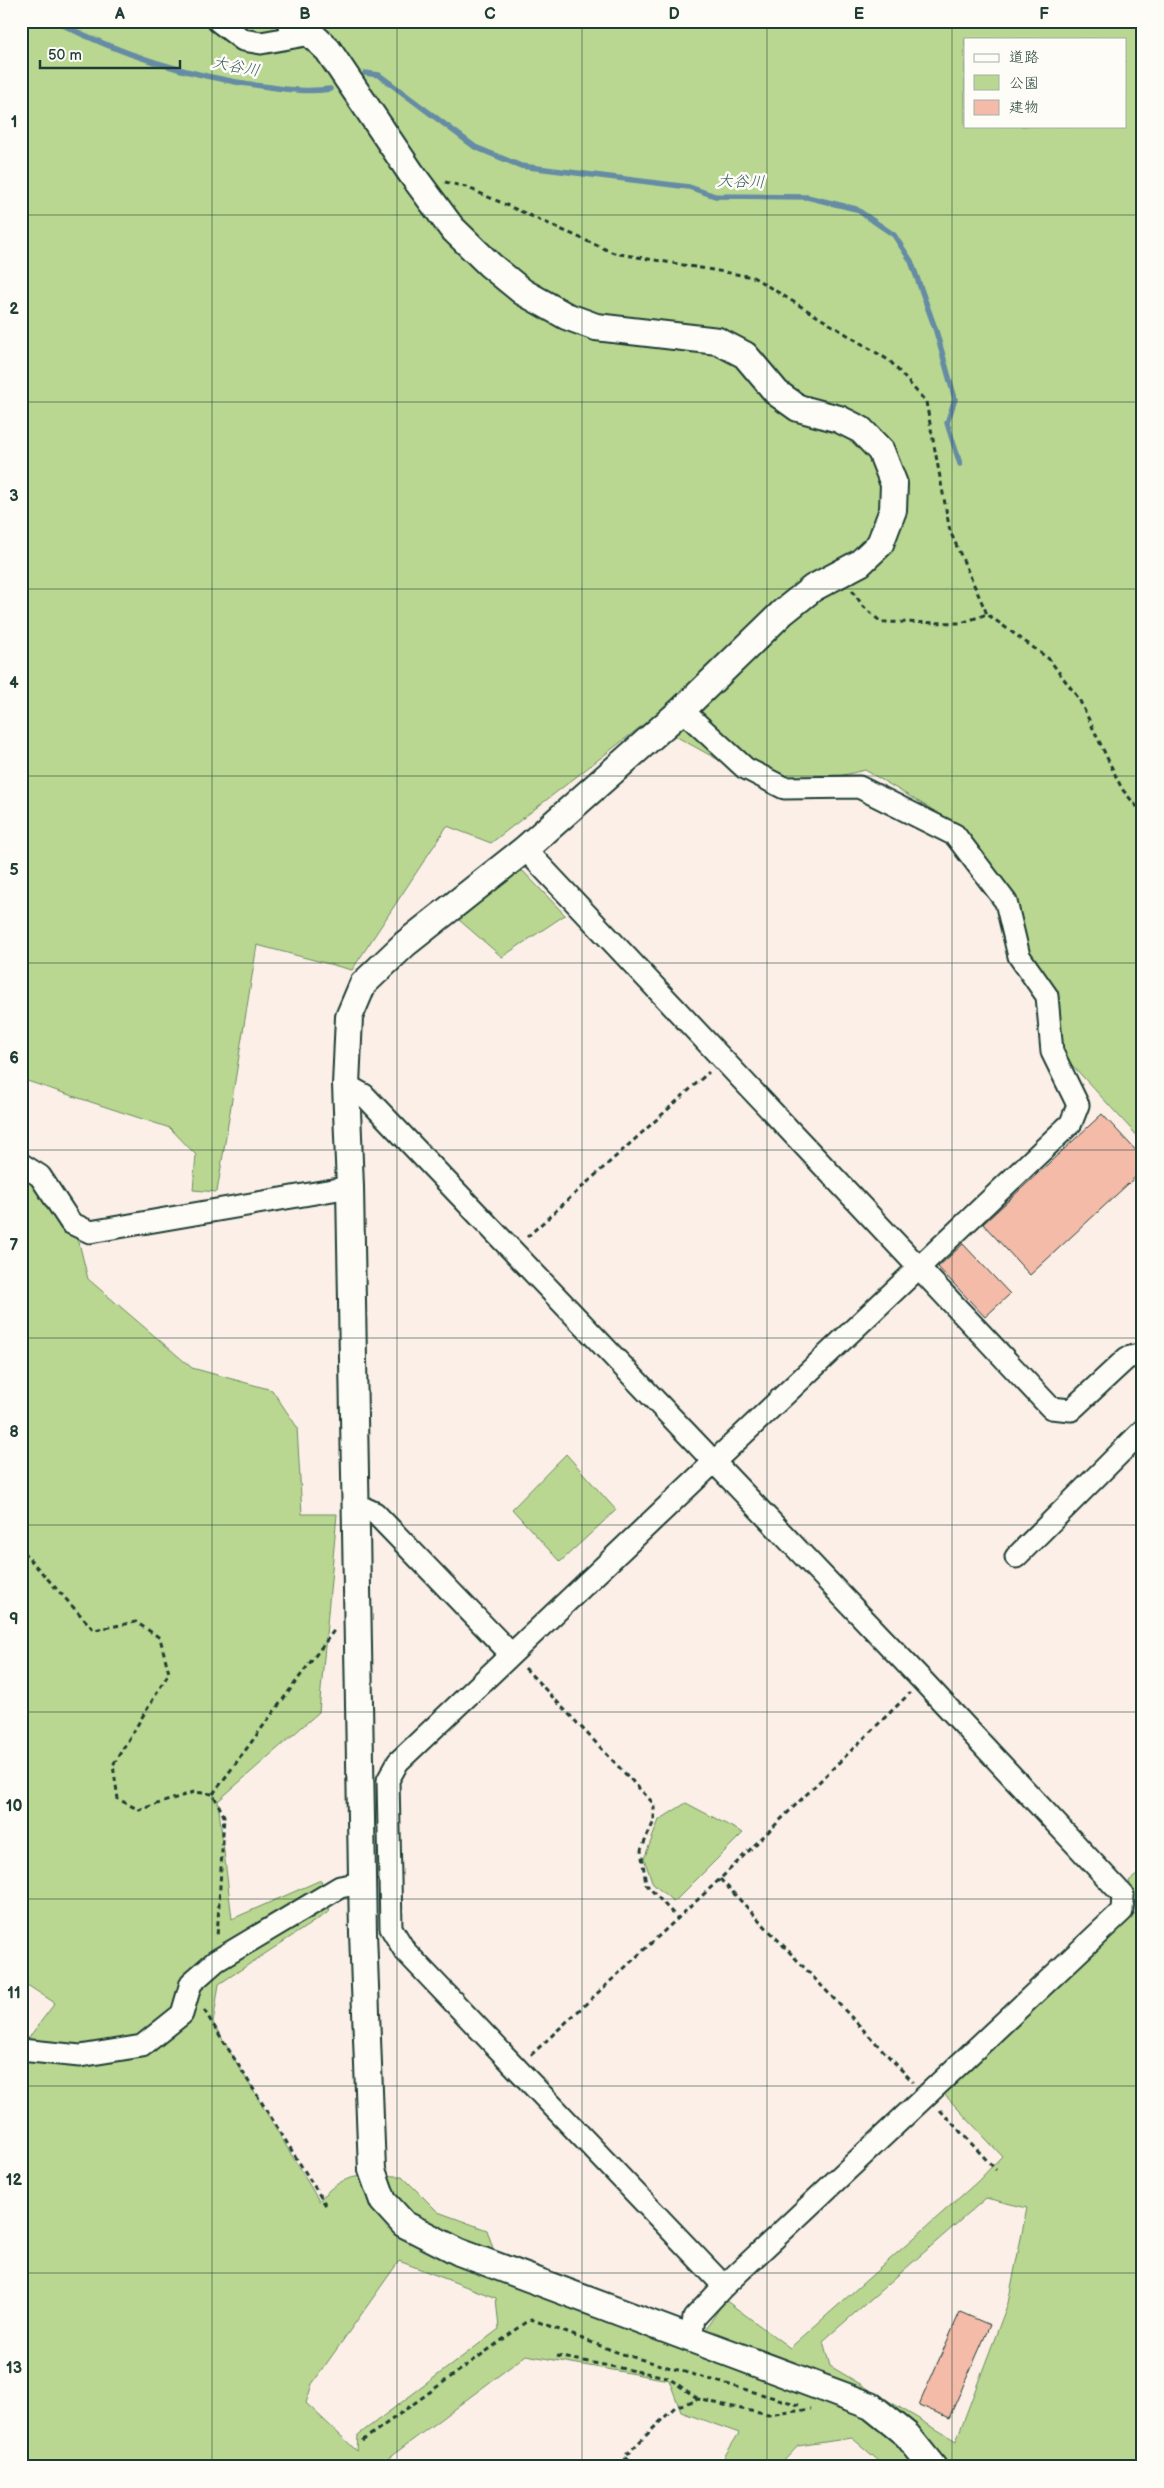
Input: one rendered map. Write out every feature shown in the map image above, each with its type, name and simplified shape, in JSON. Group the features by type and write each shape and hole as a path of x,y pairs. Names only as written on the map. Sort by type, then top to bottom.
{"street":[{"path":"218,21 243,40 261,43 300,28 328,50 341,66 411,173 451,227 490,266 524,292 566,316 596,327 718,341 745,355 777,393 798,408 839,419 862,430 881,452 894,484 893,510 880,544 860,563 813,588 783,612 682,710 525,849 404,944 363,984 349,1017 346,1086 350,1187 362,1883 372,2170 382,2201 404,2224 459,2252 871,2406 907,2435 933,2467"},
{"path":"682,710 745,768 784,788 859,786 955,835 1006,902 1019,956 1047,996 1052,1052 1078,1105 1071,1123 715,1462 510,1653 398,1762 388,1780 391,1928 405,1951 724,2286"},
{"path":"525,849 1051,1408 1071,1410 1127,1358 1143,1354"},
{"path":"346,1086 364,1094 923,1681 1123,1895 1122,1912 724,2286 694,2318 691,2338"},
{"path":"21,1164 40,1176 72,1223 90,1232 350,1187"},
{"path":"1016,1557 1143,1430"},
{"path":"355,1504 375,1514 510,1653"},
{"path":"21,2050 80,2056 142,2046 182,2014 191,1983 216,1961 340,1887 362,1883"}],"path":[{"path":"840,574 863,606 881,622 961,624 987,614 1049,659 1079,698 1122,789 1143,814"},
{"path":"512,1250 722,1059"},
{"path":"21,1543 24,1553 94,1630 136,1622 160,1638 169,1673 113,1765 118,1799 139,1810 194,1792 213,1794"},
{"path":"213,1794 336,1627"},
{"path":"510,1653 654,1804 654,1821 641,1850 646,1884 678,1919"},
{"path":"516,2068 678,1919 923,1681"},
{"path":"213,1794 224,1816 216,1961"},
{"path":"720,1879 996,2170"},
{"path":"201,2006 327,2207"},
{"path":"362,2441 531,2319 619,2353 812,2409"},
{"path":"557,2356 668,2377 698,2399 768,2415 812,2409 841,2395"},
{"path":"636,2467 624,2457 675,2407 698,2399"}],"green space":[{"path":"21,21 1143,21 1143,1142 1060,1052 1055,990 1024,942 1016,896 960,826 865,770 775,791 648,721 491,843 447,826 352,970 257,945 217,1192 193,1190 196,1155 170,1128 21,1079"},
{"path":"521,869 565,915 502,957 459,920"},
{"path":"21,1151 26,1153 72,1214 88,1279 192,1368 272,1390 297,1427 302,1514 337,1514 319,1712 218,1801 232,1919 321,1880 330,1911 219,1984 213,2023 319,2201 328,2191 346,2179 366,2176 402,2176 438,2212 487,2230 501,2273 693,2348 725,2300 790,2348 977,2182 1002,2156 944,2094 1137,1912 1129,1881 1143,1870 1143,2467 886,2467 852,2438 798,2446 778,2467 718,2467 739,2433 681,2412 669,2380 526,2355 382,2463 383,2467 21,2467 21,2048 55,2003 21,1981","holes":["986,2198 1027,2208 1008,2303 956,2441 830,2366 823,2341","399,2261 496,2298 499,2329 358,2435 357,2451 306,2403 312,2384"]},
{"path":"566,1454 616,1510 560,1562 512,1509"},
{"path":"686,1803 743,1833 674,1902 653,1884 644,1859 659,1820"}],"building":[{"path":"1102,1114 1143,1158 1143,1170 1030,1275 983,1224"},
{"path":"963,1244 1010,1294 985,1317 938,1267"},
{"path":"960,2312 990,2325 949,2418 919,2405"}],"waterway":[{"name":"大谷川","path":"55,21 133,54 214,78 293,90 330,89"},
{"name":"大谷川","path":"365,73 379,75 475,147 521,166 689,187 715,196 807,197 856,209 894,235 911,261 936,331 955,399 947,423 960,464"}]}
